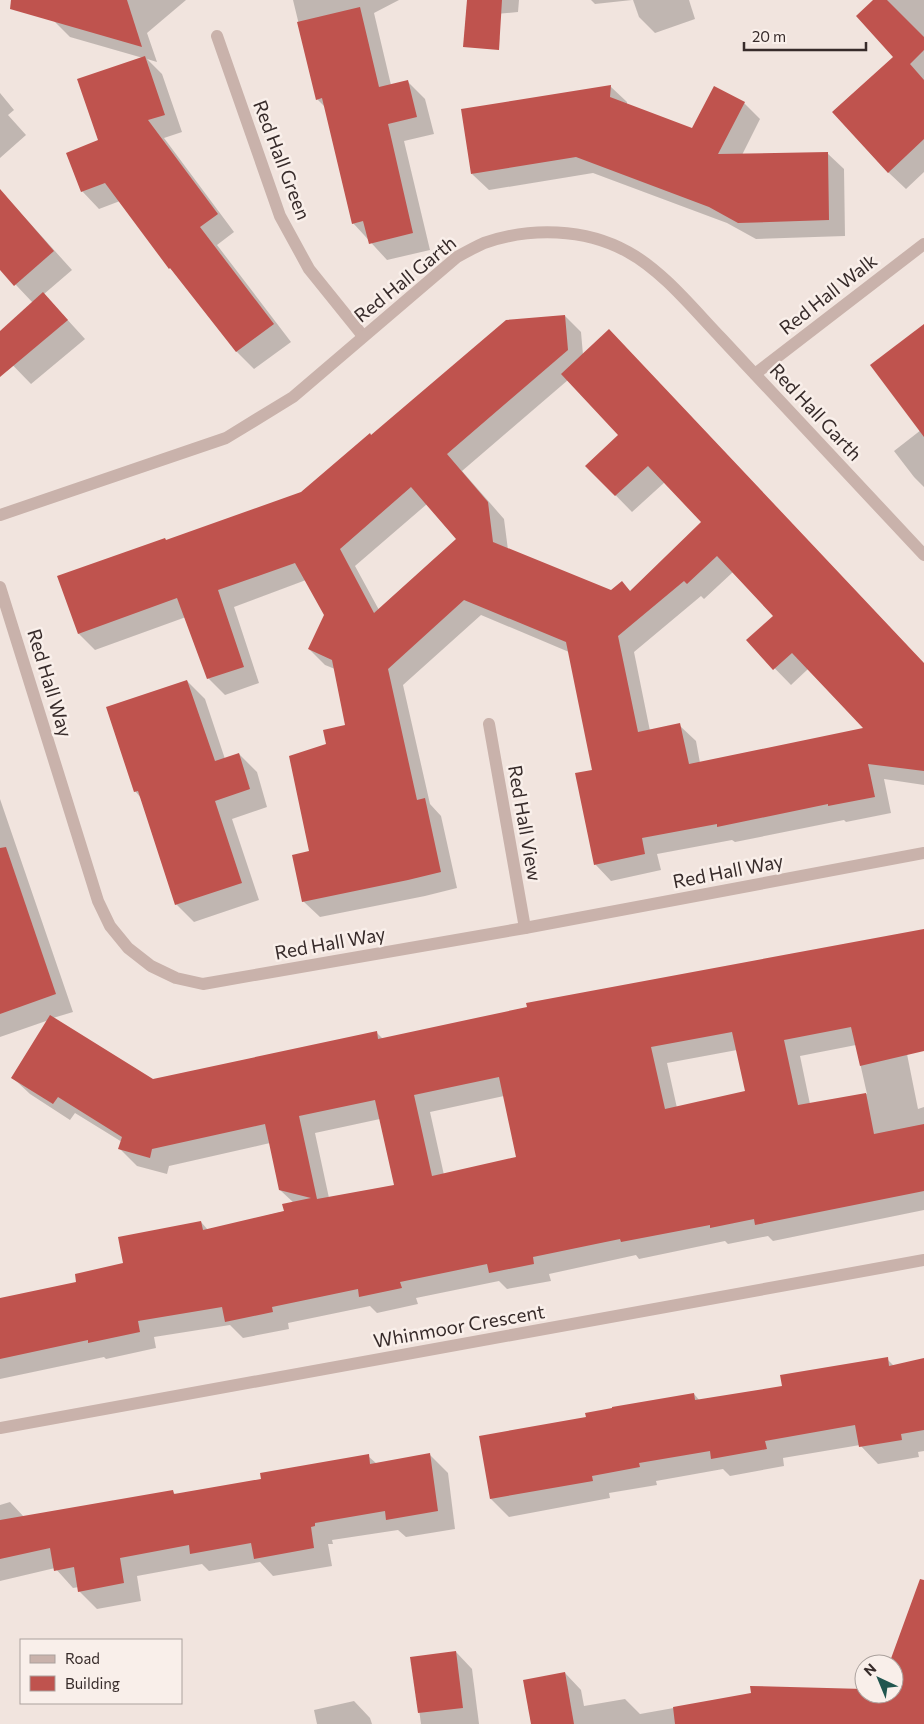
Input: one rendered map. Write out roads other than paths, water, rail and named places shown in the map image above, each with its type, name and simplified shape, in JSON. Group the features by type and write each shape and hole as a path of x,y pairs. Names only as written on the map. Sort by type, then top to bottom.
{"street":[{"name":"Red Hall Green","path":"217,36 280,216 309,269 364,336"},
{"name":"Red Hall Garth","path":"0,515 226,438 293,397 457,257 484,244 512,235 542,232 571,234 600,240 627,251 652,267 755,374 924,556"},
{"name":"Red Hall Walk","path":"755,374 924,244"},
{"name":"Red Hall Way","path":"0,587 98,900 110,926 128,948 150,966 176,978 204,984 524,928 924,853"},
{"name":"Red Hall View","path":"490,724 524,928"},
{"name":"Whinmoor Crescent","path":"0,1428 924,1260"}]}
